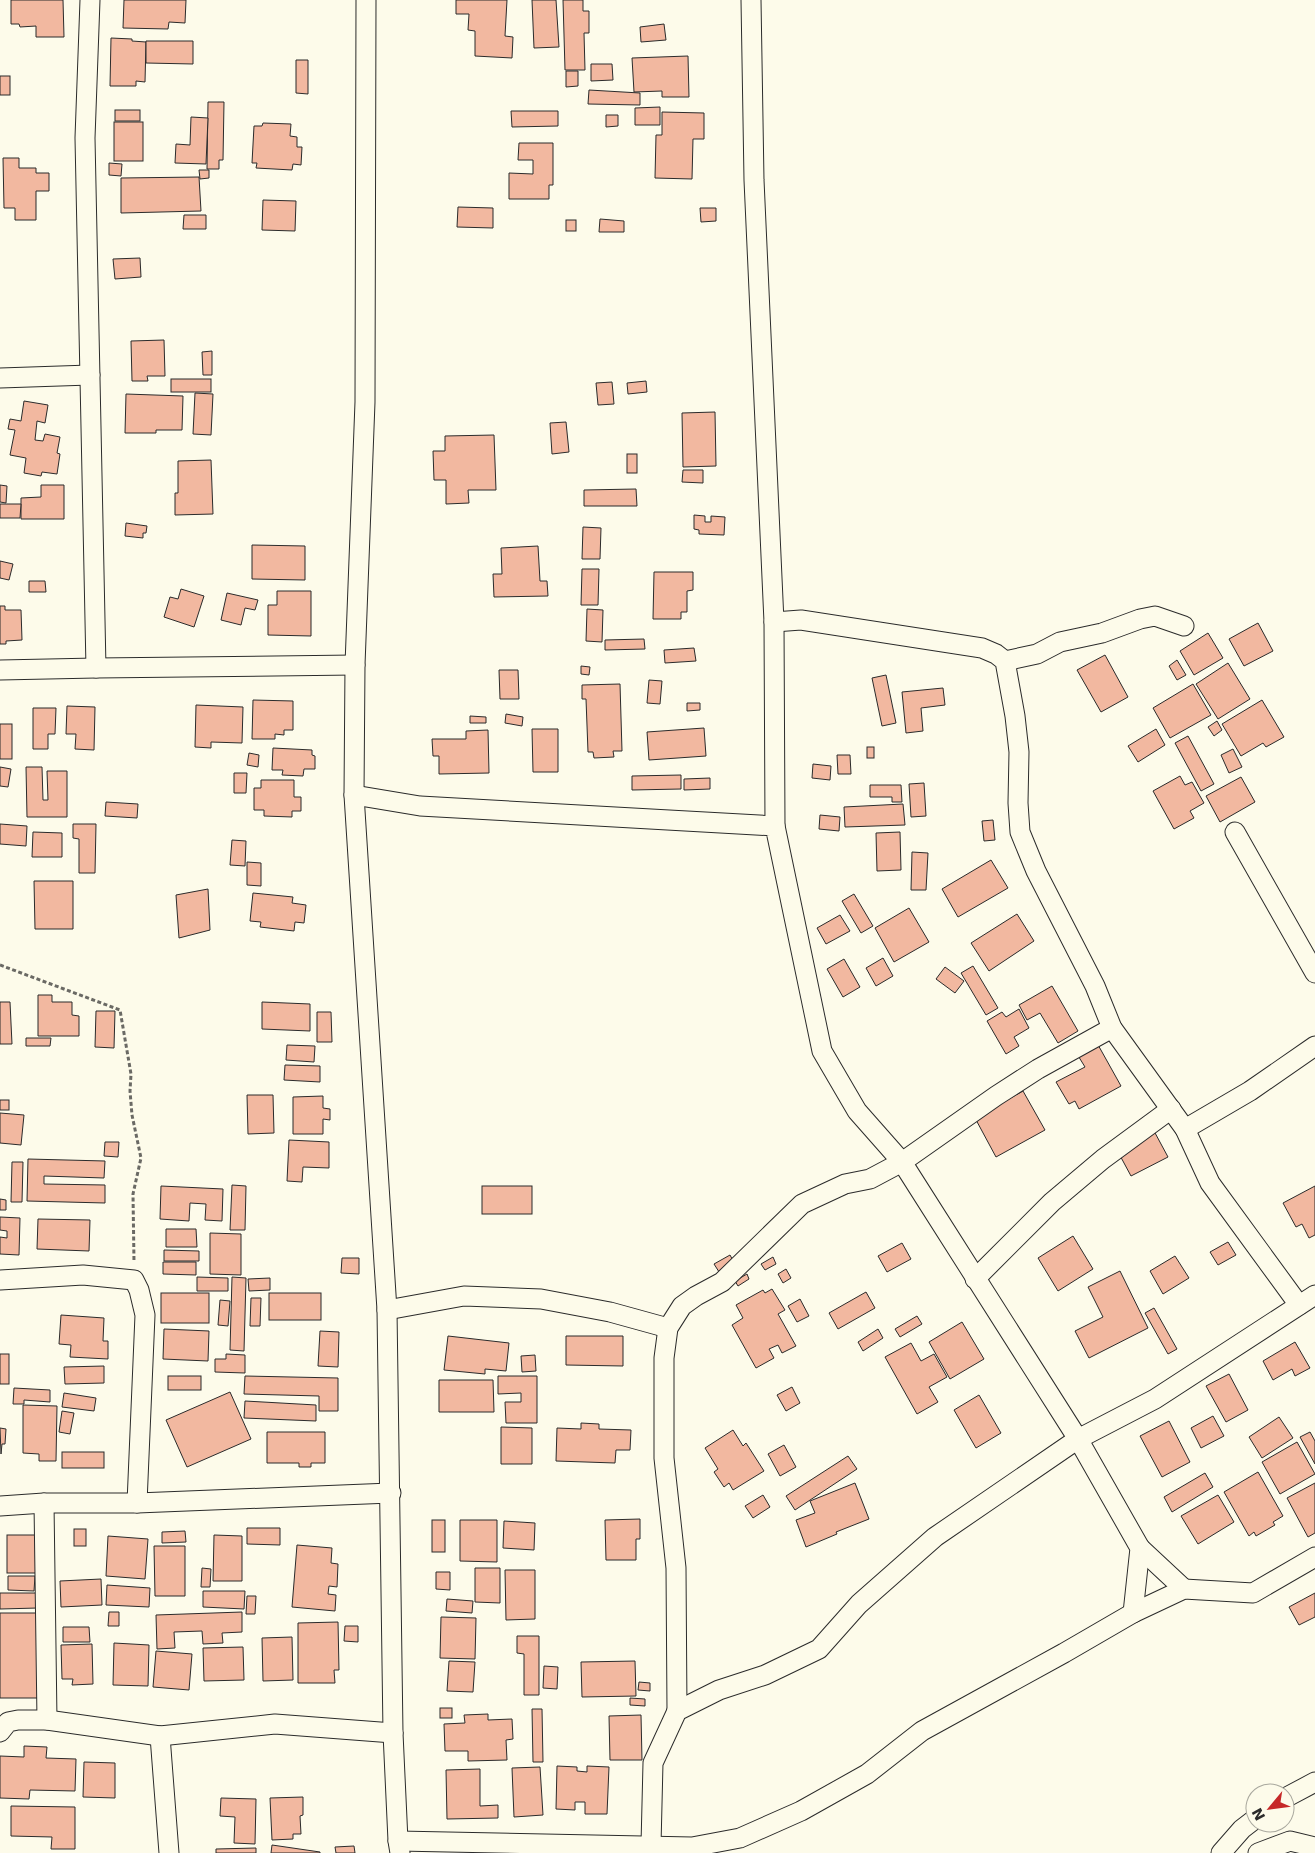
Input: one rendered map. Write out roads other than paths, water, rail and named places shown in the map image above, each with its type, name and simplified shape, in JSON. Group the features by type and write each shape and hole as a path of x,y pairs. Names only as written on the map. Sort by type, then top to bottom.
{"street":[{"path":"90,0 85,138 96,668"},
{"path":"366,0 364,402 355,665 354,796 387,1310 393,1733 399,1847 447,1843 692,1847 740,1838 800,1811 867,1774 922,1731 1132,1612 1184,1589 1253,1593 1315,1557"},
{"path":"751,0 754,180 774,622 775,826 822,1051 857,1111 902,1162 1078,1439 1140,1548 1184,1589"},
{"path":"0,378 90,375"},
{"path":"1005,661 1037,654 1060,642 1102,633 1140,619 1156,616 1184,626"},
{"path":"774,622 801,620 973,646 996,654 1005,661 1015,716 1019,752 1018,803 1020,832 1036,871 1095,986 1112,1028 1185,1129 1210,1183 1299,1305"},
{"path":"0,670 355,665"},
{"path":"354,796 420,806 775,826"},
{"path":"1235,832 1315,973"},
{"path":"651,1845 653,1763 677,1711 676,1568 664,1458 664,1358 668,1328 682,1306 722,1282 802,1204 845,1184 870,1179 902,1162 1038,1069 1112,1028"},
{"path":"1185,1129 1250,1091 1315,1046"},
{"path":"975,1278 1052,1202 1102,1159 1171,1109"},
{"path":"0,1280 83,1275 134,1280 139,1290 145,1315 137,1503"},
{"path":"677,1711 719,1690 765,1676 819,1649 858,1604 935,1537 1078,1439 1154,1399 1315,1295"},
{"path":"387,1310 464,1296 541,1299 610,1312 668,1328"},
{"path":"0,1506 44,1503 137,1503 391,1493"},
{"path":"44,1503 47,1720"},
{"path":"1132,1612 1140,1548"},
{"path":"3,1726 18,1720 47,1720 160,1736 275,1724 393,1733"},
{"path":"160,1736 170,1853"},
{"path":"1295,1793 1315,1782"},
{"path":"1221,1853 1245,1827"},
{"path":"1258,1853 1290,1841 1315,1847"}]}
